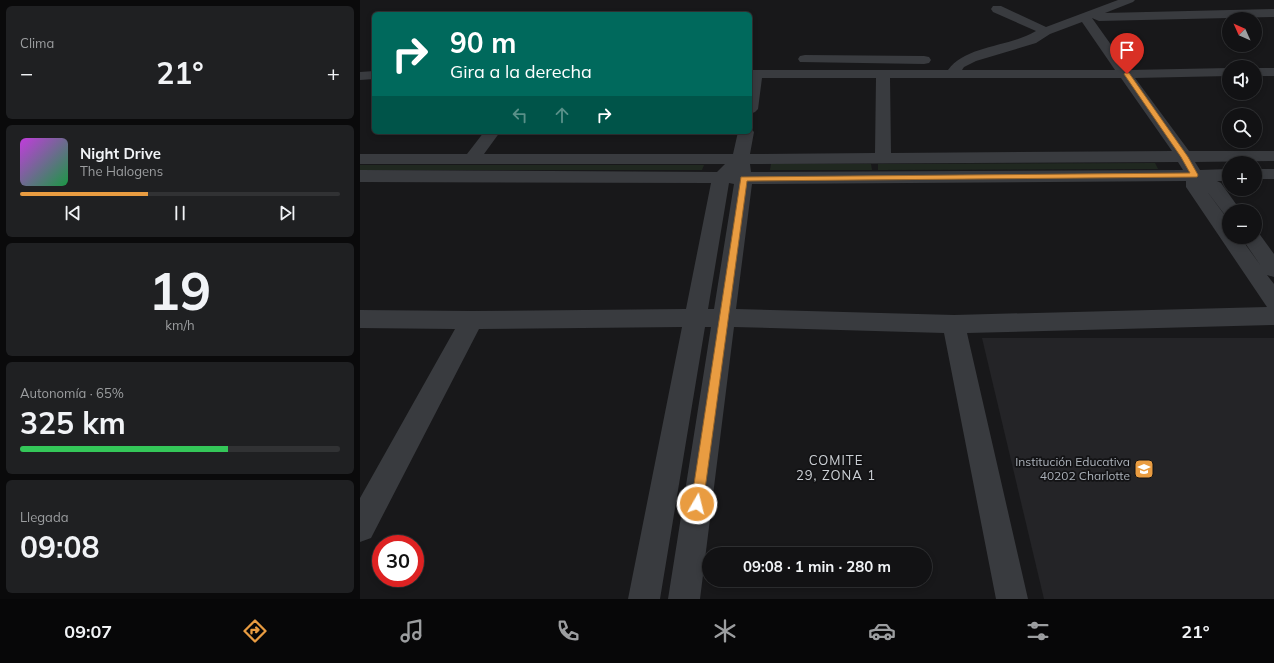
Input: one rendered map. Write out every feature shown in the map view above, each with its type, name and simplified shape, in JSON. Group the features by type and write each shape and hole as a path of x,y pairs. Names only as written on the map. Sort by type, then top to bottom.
{"street":[{"path":"1100,0 1112,6"},
{"path":"951,75 959,64 971,58 1031,40 1046,31 1129,0"},
{"path":"997,9 1046,31"},
{"path":"1086,17 1274,13"},
{"path":"1086,17 1127,74 1195,175 1215,188 1227,204"},
{"path":"805,59 963,62"},
{"path":"752,86 753,74 951,75 1222,72"},
{"path":"1262,72 1274,72"},
{"path":"360,76 372,75"},
{"path":"883,75 883,158"},
{"path":"472,159 491,134"},
{"path":"644,599 695,318 745,134"},
{"path":"360,159 472,159 735,172 883,158 1274,156"},
{"path":"684,599 723,318 735,172"},
{"path":"360,176 735,172 1222,175"},
{"path":"1262,174 1274,174"},
{"path":"1195,175 1195,187 1222,227"},
{"path":"1234,244 1274,301"},
{"path":"1256,244 1274,269"},
{"path":"360,319 472,320 723,318 954,324 1274,316"},
{"path":"360,527 472,320"},
{"path":"954,324 1012,599"}],"shaded area":[{"path":"1155,163 1158,169 878,170 878,164"},
{"path":"771,164 871,164 872,170 770,170"},
{"path":"360,165 704,165 702,170 360,170"},
{"name":"Institución Educativa 40202 Charlotte","path":"982,338 1274,338 1274,599 1044,599"}],"place":[{"name":"Institución Educativa 40202 Charlotte","path":"1144,469"}],"district":[{"name":"COMITE 29, ZONA 1","path":"836,468"}],"route":[{"path":"697,504 743,178 1195,175 1127,74"}]}
